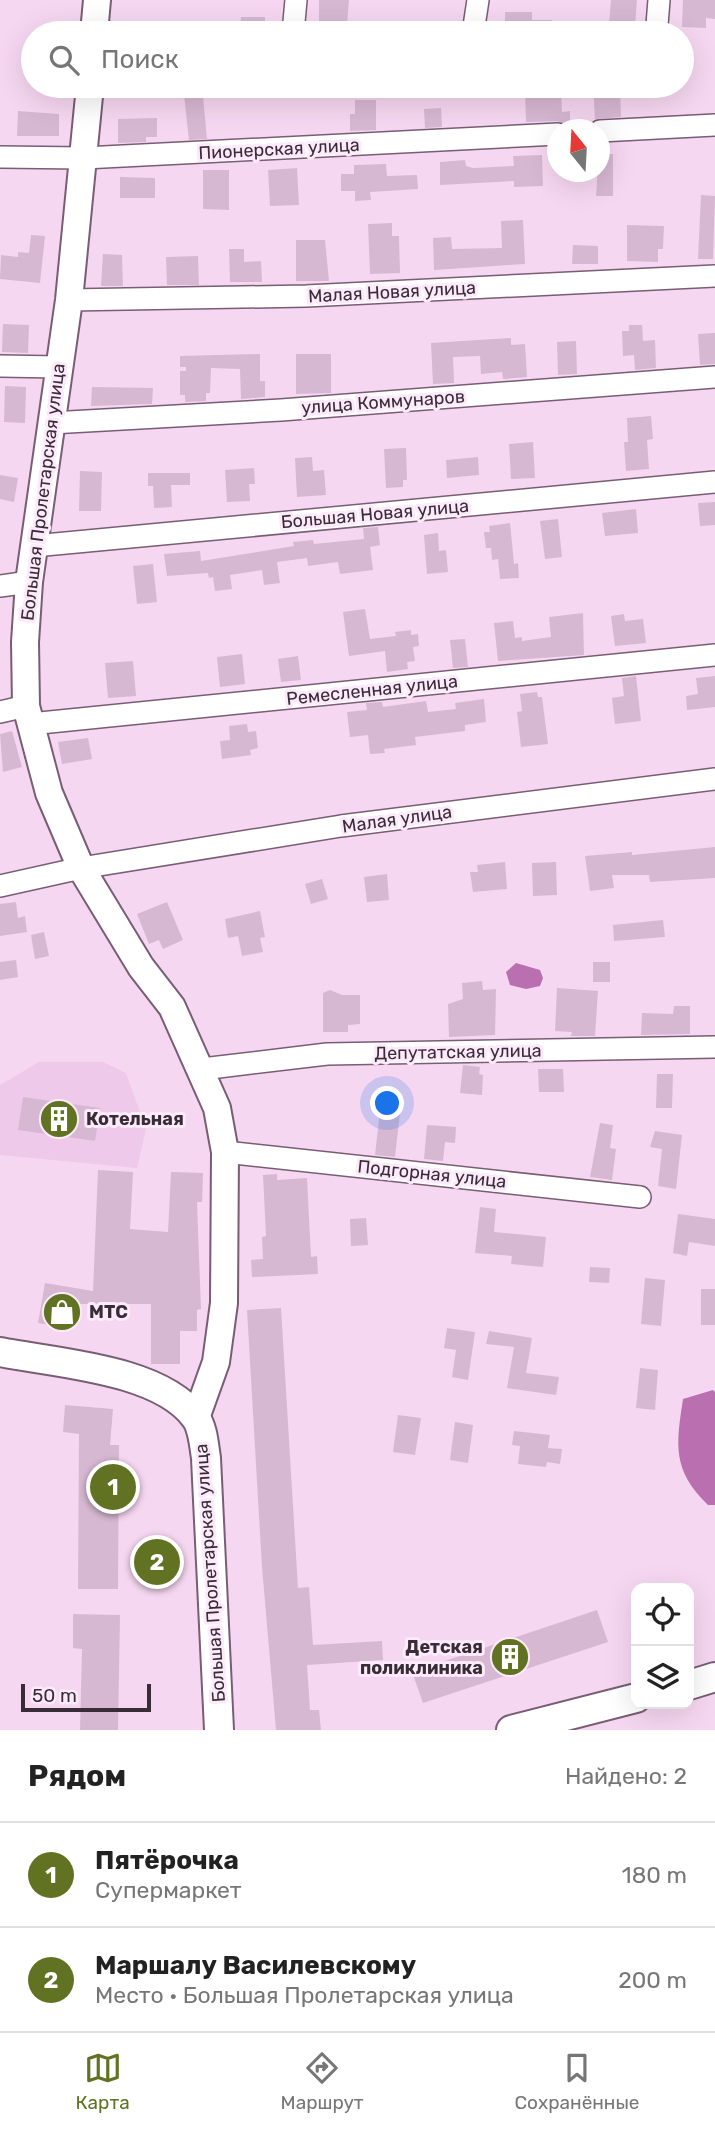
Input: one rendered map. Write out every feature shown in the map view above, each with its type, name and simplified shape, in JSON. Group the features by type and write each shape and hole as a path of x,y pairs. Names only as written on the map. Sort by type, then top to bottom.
{"main road":[{"path":"0,1352 128,1377 171,1394 197,1418"},
{"name":"Большая Пролетарская улица","path":"197,1418 206,1458 219,1730"},
{"path":"694,1683 715,1677"},
{"path":"511,1730 631,1699"}],"street":[{"path":"95,21 97,0"},
{"path":"294,21 296,0"},
{"path":"475,21 478,0"},
{"path":"657,21 659,0"},
{"name":"Большая Пролетарская улица","path":"89,98 69,300 29,582 28,715 49,793 81,868 134,957 172,1007 202,1069 217,1108 225,1152 224,1303 216,1362 197,1418"},
{"path":"610,130 715,125"},
{"name":"Пионерская улица","path":"0,157 84,158 547,135"},
{"name":"Малая Новая улица","path":"69,300 306,296 715,276"},
{"path":"0,366 59,367"},
{"name":"улица Коммунаров","path":"51,423 281,410 715,377"},
{"name":"Большая Новая улица","path":"34,545 715,482"},
{"path":"0,586 29,582"},
{"name":"Ремесленная улица","path":"0,712 28,715 715,654"},
{"name":"Малая улица","path":"0,886 81,868 341,827 715,779"},
{"name":"Депутатская улица","path":"202,1069 327,1054 715,1047"},
{"name":"Подгорная улица","path":"225,1152 640,1197"}],"shaded area":[{"path":"516,963 540,970 543,978 540,986 526,989 510,985 506,972"},
{"path":"39,1062 103,1062 126,1073 146,1129 137,1168 0,1155 0,1085"},
{"path":"713,1390 715,1505 708,1505 696,1492 682,1468 678,1444 683,1399"}],"building":[{"path":"319,0 349,0 347,21 319,21"},
{"path":"611,0 637,0 635,21 609,21"},
{"path":"683,0 715,0 715,19 706,18 706,28 694,28 694,21 682,21"},
{"path":"505,12 532,12 532,20 552,20 552,21 505,21"},
{"path":"241,17 265,17 265,21 241,21"},
{"path":"184,98 203,98 207,139 189,140"},
{"path":"525,98 561,98 562,112 570,111 570,119 547,119 547,121 526,122"},
{"path":"594,98 620,98 621,117 595,119"},
{"path":"355,100 376,100 376,130 350,131 350,114 355,114"},
{"path":"441,108 442,127 425,128 424,109"},
{"path":"18,111 59,114 59,136 17,136"},
{"path":"157,118 157,137 146,137 146,142 118,143 118,119"},
{"path":"610,154 613,154 613,196 596,196 597,182 610,182"},
{"path":"542,155 543,186 514,187 514,181 440,185 440,162 465,160 466,166 473,168 514,166 513,156"},
{"path":"386,164 387,176 417,175 418,189 370,192 371,200 355,201 355,191 341,191 341,174 354,174 354,165"},
{"path":"297,168 299,205 270,206 268,170"},
{"path":"203,170 229,170 229,210 203,209"},
{"path":"120,177 155,178 155,198 120,198"},
{"path":"701,195 715,196 713,259 698,259"},
{"path":"523,220 525,264 434,270 433,238 451,237 452,249 502,248 501,221"},
{"path":"392,223 392,236 399,236 400,273 370,274 368,224"},
{"path":"627,225 664,226 663,249 658,249 658,262 627,261"},
{"path":"31,235 45,236 40,283 0,279 1,255 18,257 18,252 29,253"},
{"path":"296,240 325,240 329,281 296,281"},
{"path":"573,245 598,246 598,264 572,264"},
{"path":"229,249 244,249 244,262 261,261 262,282 230,282"},
{"path":"103,254 122,255 123,286 101,286"},
{"path":"198,256 199,285 167,285 166,257"},
{"path":"3,324 29,325 28,353 2,352"},
{"path":"629,325 642,325 643,341 655,340 656,368 635,370 634,355 623,356 622,331 629,331"},
{"path":"715,333 715,364 700,365 698,334"},
{"path":"511,338 511,345 525,344 527,377 503,379 502,372 481,374 480,356 453,357 454,383 433,384 431,343"},
{"path":"576,341 577,374 558,375 557,342"},
{"path":"260,354 260,381 265,381 265,397 241,399 240,369 211,368 210,393 206,393 206,401 185,402 185,395 180,395 180,371 186,371 186,367 180,367 180,356"},
{"path":"296,354 331,354 331,393 296,394"},
{"path":"5,386 26,387 25,423 4,422"},
{"path":"92,387 153,388 152,404 91,406"},
{"path":"651,416 653,439 647,440 649,469 626,471 624,442 628,442 627,418"},
{"path":"533,442 535,478 511,479 509,444"},
{"path":"406,448 407,480 403,480 403,487 386,488 384,449"},
{"path":"312,457 313,471 324,470 326,495 297,497 295,458"},
{"path":"478,457 479,475 447,478 446,460"},
{"path":"254,468 255,484 249,484 250,501 227,502 225,470"},
{"path":"80,471 102,472 101,511 79,511"},
{"path":"148,473 190,473 190,485 171,485 172,507 154,508 153,486 148,486"},
{"path":"0,475 18,478 14,502 0,499"},
{"path":"715,502 715,525 700,526 698,503"},
{"path":"636,509 638,533 605,536 602,513"},
{"path":"558,519 562,557 545,559 540,521"},
{"path":"510,523 514,564 518,563 519,578 500,579 498,559 492,560 491,548 486,548 484,532 490,532 489,526"},
{"path":"378,527 380,545 370,547 373,570 340,574 338,562 308,566 307,558 277,562 280,583 264,585 262,570 230,575 232,589 215,591 213,577 209,578 208,573 167,576 164,554 200,551 201,561 294,546 293,542 313,540 314,544 364,539 363,528"},
{"path":"438,533 439,551 446,550 448,572 427,574 424,535"},
{"path":"153,564 157,602 137,604 133,566"},
{"path":"365,609 370,639 396,636 395,632 411,630 411,635 418,634 419,646 413,647 415,661 407,662 408,669 387,672 385,651 349,656 343,612"},
{"path":"583,613 584,655 498,661 494,623 513,621 515,638 522,637 522,641 551,637 549,617"},
{"path":"624,614 625,621 643,619 646,643 615,646 611,616"},
{"path":"465,639 468,667 453,668 450,640"},
{"path":"242,654 245,684 220,687 217,657"},
{"path":"298,656 301,680 281,682 278,659"},
{"path":"133,661 136,696 108,698 105,663"},
{"path":"636,676 641,721 615,724 612,698 624,696 622,678"},
{"path":"715,676 715,707 687,710 686,696 698,694 696,678"},
{"path":"537,692 538,697 542,697 548,744 521,747 517,712 522,711 520,694"},
{"path":"484,699 486,722 465,725 465,731 415,737 416,745 384,749 385,753 370,754 368,735 350,737 347,712 367,710 366,703 382,702 383,707 426,701 428,712 456,709 455,703"},
{"path":"247,724 248,732 256,731 258,748 250,750 251,755 222,759 220,741 230,740 229,726"},
{"path":"12,731 22,767 3,772 0,734"},
{"path":"88,738 92,759 62,764 58,742"},
{"path":"715,847 715,878 650,882 649,875 612,875 614,888 590,891 585,856 632,852 632,855"},
{"path":"505,862 507,889 473,892 470,872 478,872 477,865"},
{"path":"556,862 557,895 533,896 532,863"},
{"path":"387,874 389,900 367,902 364,877"},
{"path":"322,879 328,899 311,904 305,884"},
{"path":"16,902 18,918 25,916 27,932 0,936 0,904"},
{"path":"167,902 183,940 163,949 159,940 149,944 137,914"},
{"path":"260,911 265,937 260,938 263,952 242,956 238,936 228,938 225,919"},
{"path":"663,920 665,937 614,941 613,925"},
{"path":"44,932 49,956 35,959 31,935"},
{"path":"16,960 18,977 0,980 0,962"},
{"path":"593,962 610,962 610,982 593,982"},
{"path":"482,981 483,990 496,989 495,1035 449,1037 448,1004 463,999 462,983"},
{"path":"557,988 598,991 595,1036 571,1036 572,1032 555,1031"},
{"path":"330,990 342,995 360,995 360,1024 348,1025 348,1032 323,1032 323,993"},
{"path":"674,1006 690,1006 690,1034 641,1035 642,1013 673,1014"},
{"path":"463,1065 480,1067 479,1074 483,1075 482,1095 460,1093"},
{"path":"538,1069 563,1069 564,1092 539,1092"},
{"path":"657,1074 673,1074 672,1108 656,1108"},
{"name":"Котельная","path":"23,1097 100,1108 95,1141 18,1130"},
{"path":"380,1111 400,1113 395,1157 375,1155"},
{"path":"600,1123 613,1125 610,1148 616,1149 612,1180 590,1177"},
{"path":"427,1125 456,1127 455,1143 445,1142 443,1161 424,1159"},
{"path":"655,1131 682,1135 676,1189 658,1186 662,1149 650,1147"},
{"path":"98,1170 133,1172 130,1229 168,1232 171,1172 203,1173 202,1202 197,1202 201,1309 197,1310 197,1331 180,1331 180,1364 151,1364 151,1304 73,1304 69,1328 38,1323 45,1283 93,1291"},
{"path":"277,1174 277,1180 307,1178 311,1257 317,1256 318,1274 252,1277 251,1260 263,1259 262,1237 266,1236 263,1175"},
{"path":"480,1207 496,1209 494,1232 546,1237 543,1267 511,1264 512,1256 475,1253"},
{"path":"678,1214 715,1219 715,1246 689,1242 687,1256 673,1253"},
{"path":"366,1218 368,1245 351,1246 350,1219"},
{"path":"590,1267 610,1268 609,1283 589,1282"},
{"path":"645,1278 665,1280 661,1326 641,1324"},
{"path":"701,1289 715,1289 715,1325 701,1325"},
{"path":"281,1308 298,1588 309,1587 313,1645 382,1641 383,1660 307,1665 310,1710 319,1710 321,1730 276,1730 262,1567 247,1310"},
{"path":"447,1328 475,1332 468,1380 452,1377 456,1350 444,1348"},
{"path":"489,1331 532,1338 526,1373 559,1377 556,1395 507,1388 514,1347 486,1344"},
{"path":"640,1368 658,1370 655,1410 636,1408"},
{"path":"65,1405 113,1409 110,1445 119,1445 118,1589 78,1589 79,1434 63,1432"},
{"path":"398,1415 421,1418 415,1455 393,1452"},
{"path":"455,1422 473,1425 468,1463 450,1460"},
{"path":"514,1431 550,1435 548,1448 562,1449 560,1464 547,1462 546,1467 518,1464 520,1446 512,1445"},
{"name":"Детская поликлиника","path":"597,1610 608,1642 423,1703 412,1672"},
{"path":"73,1614 120,1615 118,1730 80,1730 82,1649 73,1648"}],"place":[{"name":"Котельная","path":"59,1119"},
{"name":"МТС","path":"62,1312"},
{"name":"Пятёрочка","path":"113,1487"},
{"name":"Маршалу Василевскому","path":"157,1562"},
{"name":"Детская поликлиника","path":"510,1657"}]}
